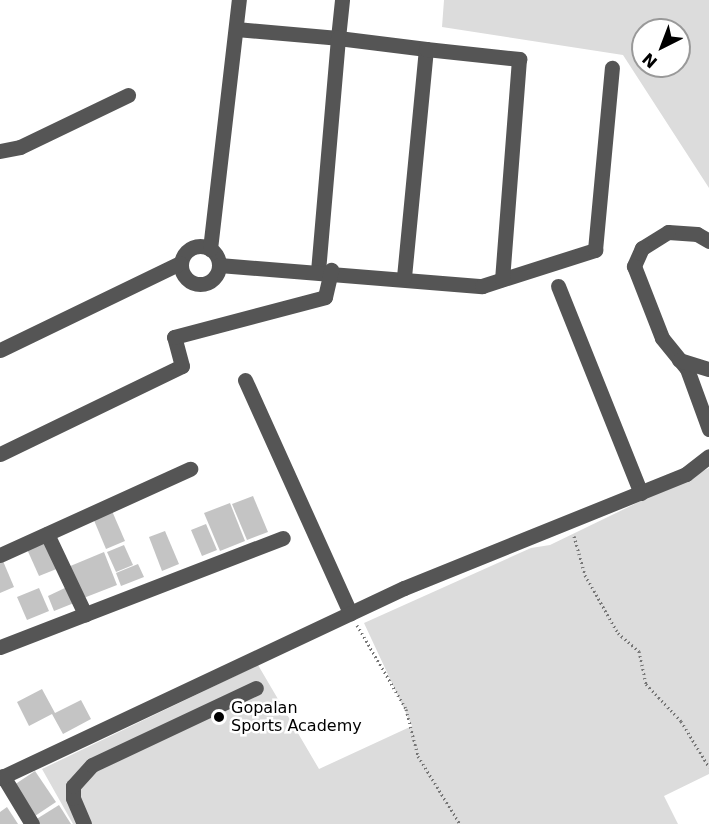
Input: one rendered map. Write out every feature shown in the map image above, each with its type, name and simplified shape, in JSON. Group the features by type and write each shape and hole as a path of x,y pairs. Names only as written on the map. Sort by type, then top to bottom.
{"street":[{"path":"219,265 210,249 239,0"},
{"path":"0,454 182,366 174,337 325,297 324,270 342,0"},
{"path":"236,29 338,38 519,59 502,279"},
{"path":"404,278 426,49"},
{"path":"219,265 324,270 482,285 595,250 612,68"},
{"path":"0,151 20,147 128,95"},
{"path":"709,241 697,234 668,232 654,237 636,256 634,266 662,338 679,360 709,429"},
{"path":"0,350 180,263 191,248 210,249"},
{"path":"180,263 183,276 200,285 212,281 219,265"},
{"path":"558,286 641,493"},
{"path":"679,360 709,369"},
{"path":"245,380 350,613"},
{"path":"32,824 1,777 350,613 686,474 709,456"},
{"path":"0,555 190,469"},
{"path":"46,534 85,614"},
{"path":"0,647 283,538"},
{"path":"84,824 73,798 74,786 92,765 256,688"}],"path":[{"path":"570,521 585,575 618,633 639,651 646,684 681,721 709,767"},
{"path":"350,613 406,710 418,756 460,824"}],"shaded area":[{"path":"444,0 709,0 709,188 638,78 691,78 691,18 631,18 631,67 623,55 442,27"},
{"path":"709,468 709,774 664,796 678,824 73,824 42,769 258,665 319,769 412,726 364,623 531,548 550,545"}],"building":[{"path":"253,496 268,532 247,540 232,504"},
{"path":"230,503 245,541 220,551 204,513"},
{"path":"112,511 125,541 106,549 93,518"},
{"path":"206,524 217,550 202,556 191,530"},
{"path":"165,531 179,564 162,571 149,537"},
{"path":"47,538 59,568 39,576 26,547"},
{"path":"124,545 133,565 116,572 107,552"},
{"path":"104,552 117,585 81,599 68,567"},
{"path":"0,554 14,587 0,593"},
{"path":"138,564 144,577 121,586 116,573"},
{"path":"67,587 74,603 54,611 48,596"},
{"path":"39,588 49,611 27,620 17,597"},
{"path":"42,689 55,713 81,700 91,719 63,734 52,714 29,726 17,702"},
{"path":"35,771 56,802 35,816 14,785"},
{"path":"59,805 71,824 38,824 35,820"},
{"path":"7,807 18,824 0,824 0,812"}],"place":[{"name":"Gopalan Sports Academy","path":"219,717"}]}
